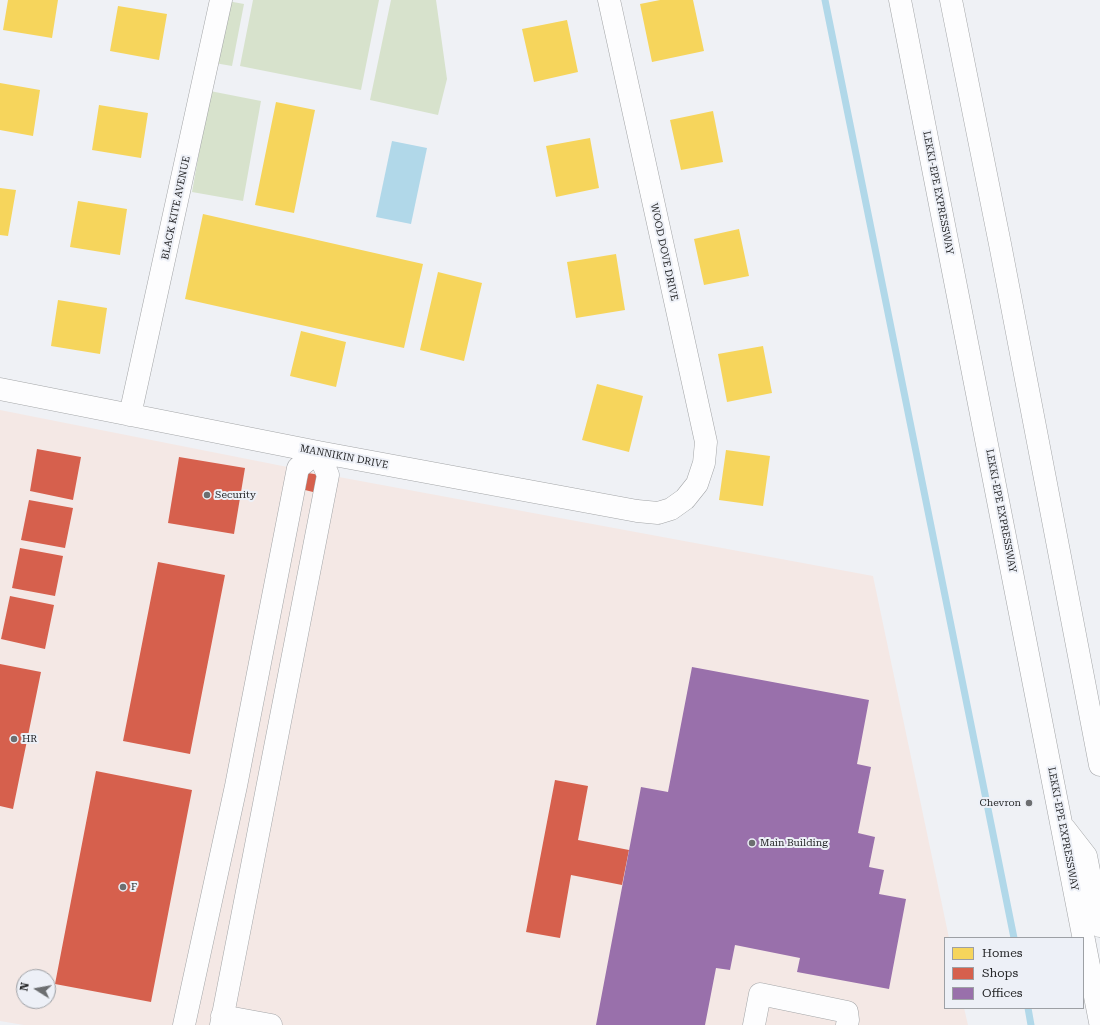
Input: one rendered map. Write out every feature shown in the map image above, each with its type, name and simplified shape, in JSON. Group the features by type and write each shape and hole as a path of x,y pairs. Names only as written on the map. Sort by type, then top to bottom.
{"main road":[{"name":"BLACK KITE AVENUE","path":"130,415 221,0"},
{"name":"WOOD DOVE DRIVE","path":"609,0 706,442 704,463 697,484 685,499"},
{"name":"LEKKI-EPE EXPRESSWAY","path":"900,0 1084,937"},
{"path":"951,0 1000,244 1100,764"},
{"name":"MANNIKIN DRIVE","path":"0,389 318,452 637,511 658,513 671,509 685,499"},
{"path":"184,1025 236,786 298,468 318,452 328,475 221,1021 271,1025"},
{"path":"1063,826 1086,856 1100,926"},
{"name":"LEKKI-EPE EXPRESSWAY","path":"1084,937 1100,1022"},
{"path":"754,1025 760,994 847,1012 847,1025"}],"shaded area":[{"path":"0,410 328,475 873,576 949,937 944,937 944,1009 964,1009 968,1025 24,1025 0,1021"}],"green space":[{"path":"222,0 244,4 232,66 209,62"},
{"path":"253,0 379,0 361,90 240,66"},
{"path":"391,0 436,0 447,79 438,115 370,100"},
{"path":"210,91 261,101 243,201 192,192"}],"water":[{"path":"392,141 427,148 411,224 376,217"}],"building: Homes":[{"path":"8,0 58,0 52,38 3,30"},
{"path":"660,0 693,0 704,51 652,62 640,4"},
{"path":"118,6 167,14 159,60 110,51"},
{"path":"567,20 578,72 534,82 522,29"},
{"path":"0,83 40,90 33,136 0,130"},
{"path":"276,102 315,110 294,213 255,205"},
{"path":"99,105 148,113 141,158 92,150"},
{"path":"713,111 723,162 681,170 670,120"},
{"path":"590,138 599,188 556,197 546,146"},
{"path":"0,188 16,190 8,236 0,235"},
{"path":"78,201 127,209 120,255 70,247"},
{"path":"203,214 423,264 404,348 185,299"},
{"path":"739,229 749,276 704,285 694,239"},
{"path":"616,254 625,310 576,318 567,262"},
{"path":"438,272 482,283 464,361 420,350"},
{"path":"58,300 107,308 100,354 51,346"},
{"path":"301,331 346,342 336,387 290,376"},
{"path":"763,346 772,393 727,402 718,354"},
{"path":"597,384 643,396 629,452 582,440"},
{"path":"726,450 770,456 763,506 719,500"}],"building: Shops":[{"path":"37,449 81,457 73,500 30,491"},
{"name":"Security","path":"179,457 245,468 234,534 168,523"},
{"path":"308,473 320,475 317,493 305,490"},
{"path":"29,500 73,508 65,548 21,540"},
{"path":"20,548 63,556 55,596 12,588"},
{"path":"158,562 225,575 190,754 123,741"},
{"path":"10,596 54,605 45,649 1,639"},
{"name":"HR","path":"0,664 41,672 13,809 0,806"},
{"name":"F","path":"96,771 192,790 151,1002 56,984"},
{"path":"555,780 588,786 578,840 629,850 622,885 571,875 560,938 526,932"}],"building: Offices":[{"name":"Main Building","path":"692,667 869,700 857,764 871,767 858,833 875,837 869,867 884,870 879,894 906,899 889,989 797,972 800,958 735,945 730,970 716,968 705,1025 596,1025 641,787 668,792"}],"waterway":[{"path":"825,0 1014,937"},
{"path":"1028,1009 1031,1025"}],"place":[{"name":"Security","path":"207,495"},
{"name":"HR","path":"14,739"},
{"name":"Chevron","path":"1029,803"},
{"name":"Main Building","path":"752,843"},
{"name":"F","path":"123,887"}]}
